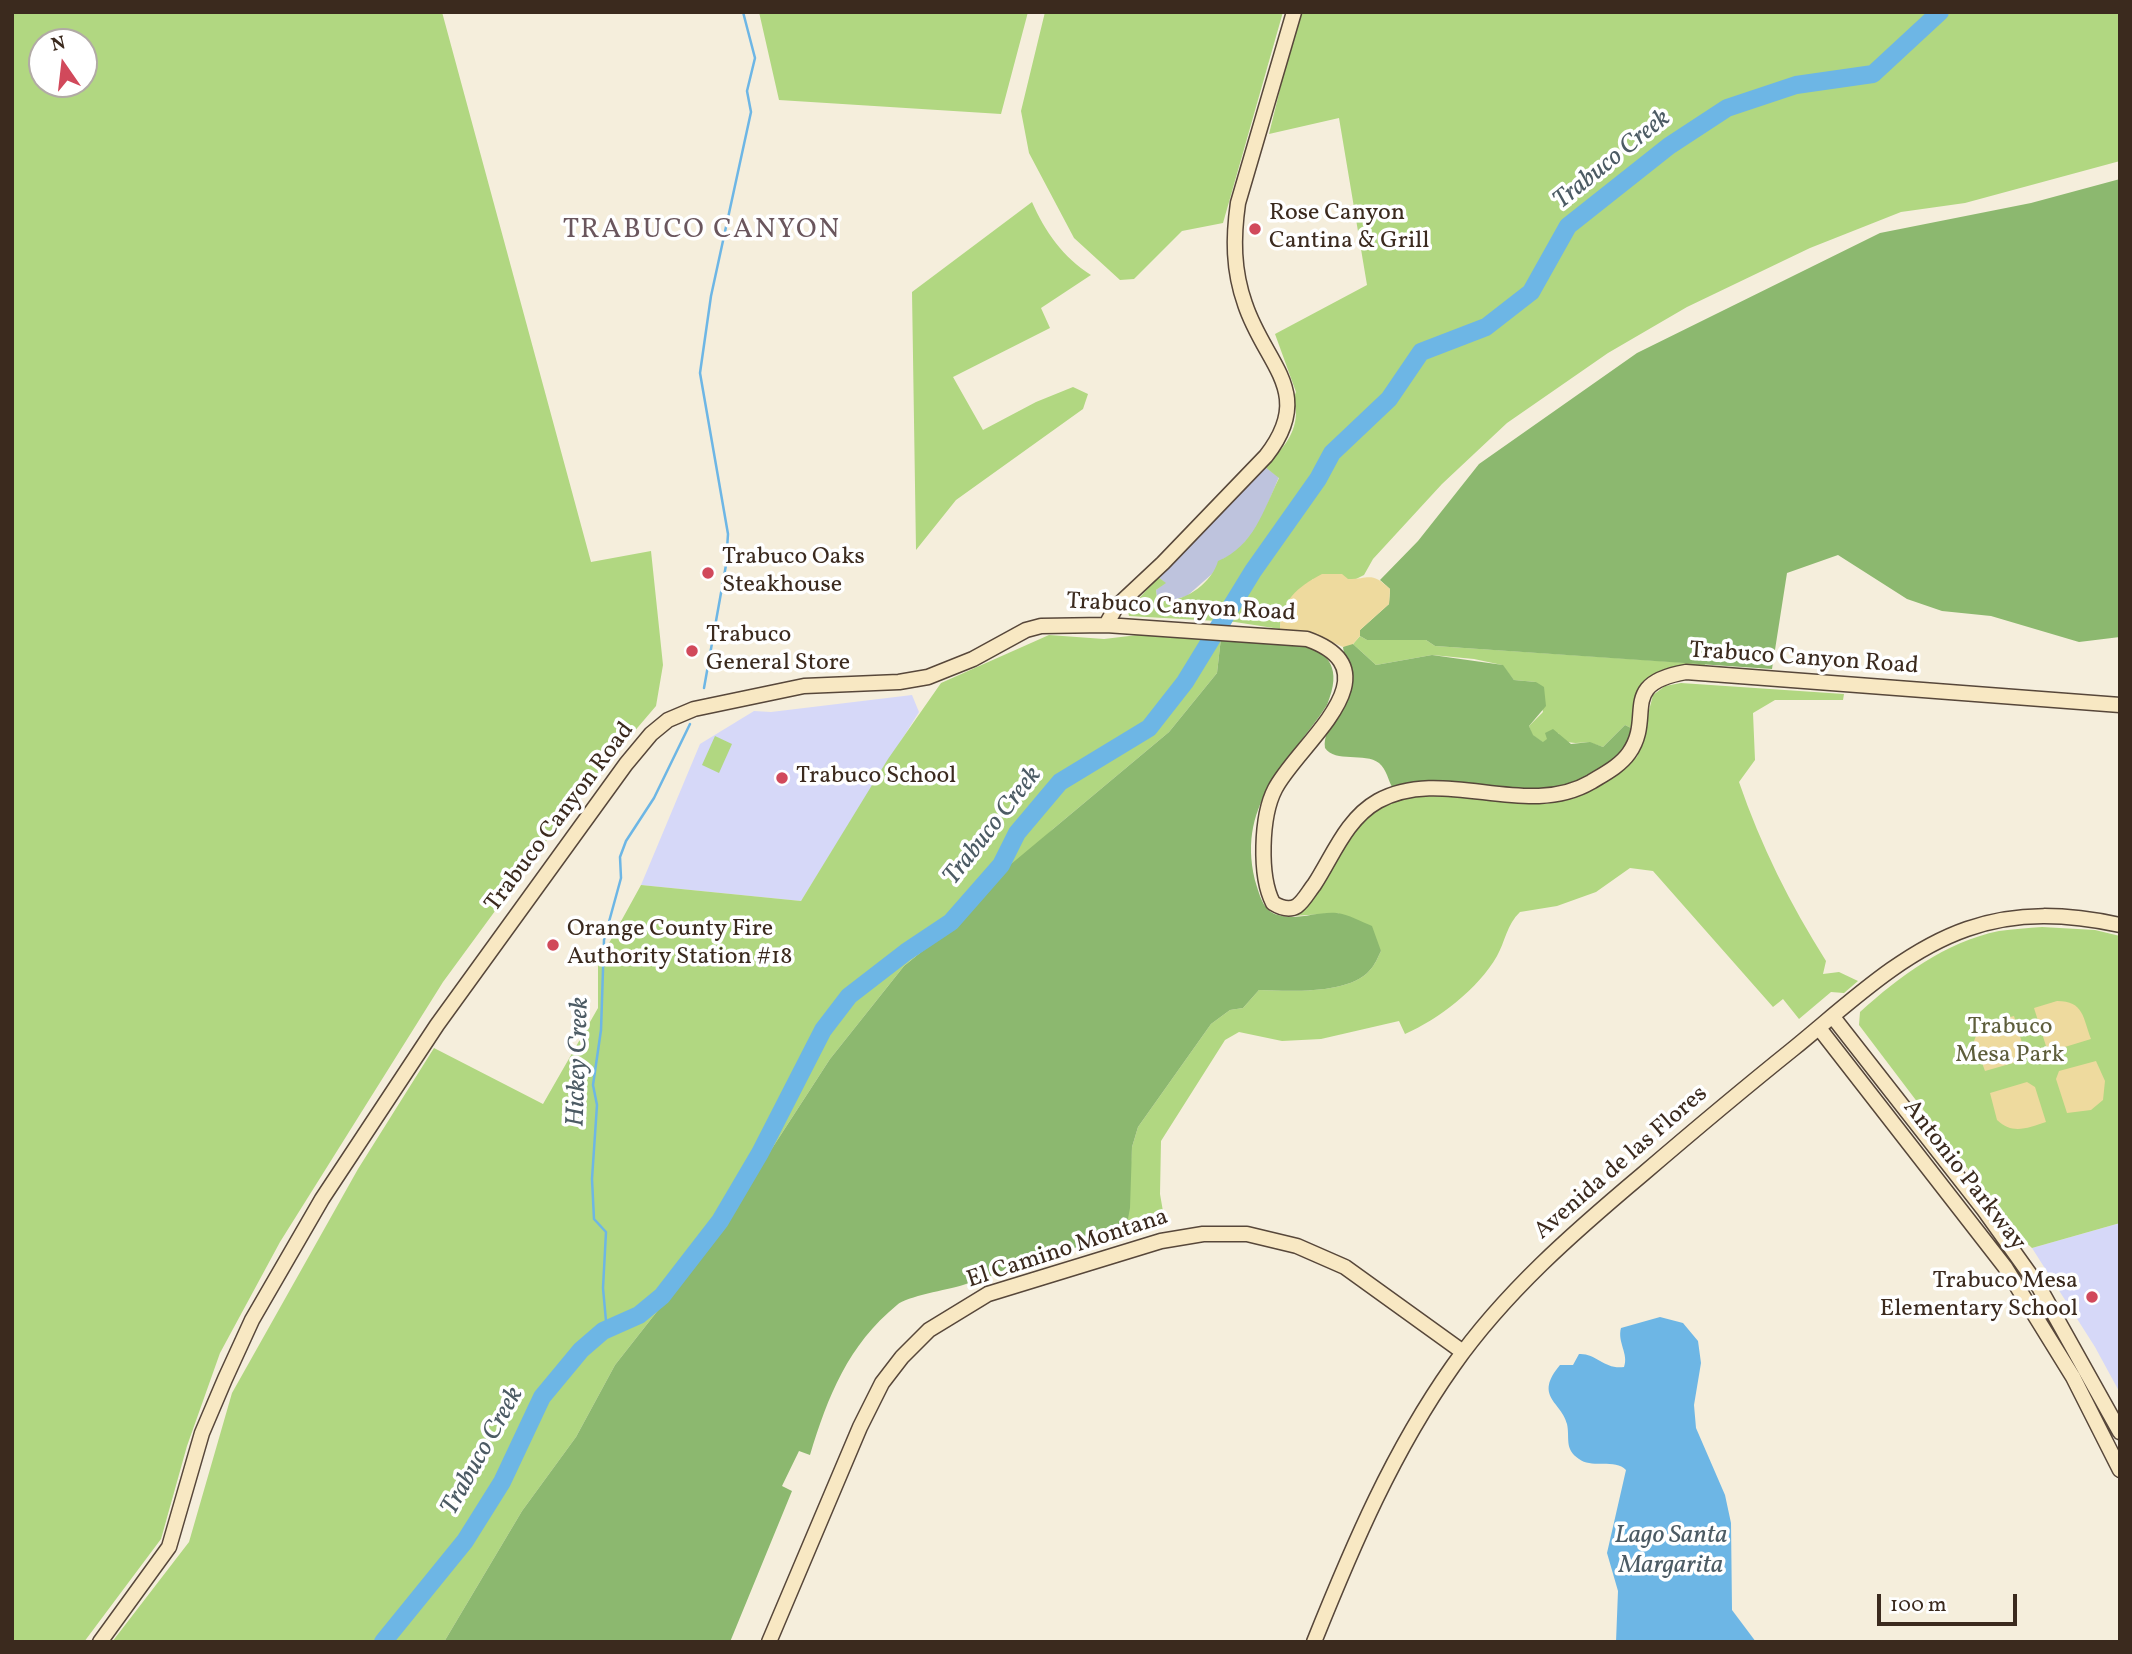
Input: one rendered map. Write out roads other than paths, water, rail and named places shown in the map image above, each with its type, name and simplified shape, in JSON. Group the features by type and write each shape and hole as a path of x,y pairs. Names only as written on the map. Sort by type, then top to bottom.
{"main road":[{"path":"1106,625 1116,607 1190,536 1266,456 1285,428 1289,404 1246,307 1236,270 1234,234 1238,203 1294,12"},
{"name":"Trabuco Canyon Road","path":"100,1642 169,1547 177,1530 202,1433 225,1379 252,1320 322,1199 437,1025 650,734 682,713 723,701 804,686 912,681 962,664 1026,630 1056,624 1164,628 1297,638 1326,646 1344,669 1345,686 1326,723 1279,781 1268,805 1264,829 1266,884 1273,904 1288,909 1296,907 1308,893 1350,825 1364,810 1392,795 1405,791 1447,790 1559,796 1589,783 1618,765 1629,754 1636,736 1642,700 1648,688 1664,677 1686,672 2120,705"},
{"name":"Avenida de las Flores","path":"1314,1642 1353,1546 1393,1462 1425,1407 1463,1352 1518,1288 1588,1220 1905,960 1968,929 2003,919 2038,915 2067,916 2120,925"},
{"name":"Antonio Parkway","path":"1833,1017 1984,1210 2032,1277 2065,1330 2120,1432"},
{"name":"Antonio Parkway","path":"1819,1028 2005,1267 2073,1377 2120,1470"},
{"name":"El Camino Montana","path":"769,1642 860,1427 882,1383 902,1357 929,1330 988,1294 1161,1241 1203,1234 1247,1234 1297,1245 1345,1267 1463,1352"}],"water":[{"name":"Lago Santa Margarita","path":"1660,1317 1683,1323 1698,1341 1701,1363 1694,1405 1696,1428 1725,1495 1731,1523 1732,1610 1756,1642 1616,1642 1618,1591 1607,1553 1626,1470 1616,1465 1584,1462 1574,1455 1569,1447 1567,1424 1549,1392 1549,1385 1560,1365 1573,1365 1579,1354 1591,1356 1611,1366 1624,1367 1621,1328"}],"waterway":[{"path":"704,688 726,565 728,534 700,373 711,296 751,112 747,91 755,58 743,12"},
{"name":"Trabuco Creek","path":"383,1642 465,1541 502,1482 542,1397 581,1350 603,1331 639,1315 662,1296 720,1221 760,1153 823,1030 849,996 906,952 951,922 1001,865 1017,833 1060,782 1149,728 1185,682 1253,571 1318,479 1332,453 1389,399 1421,352 1486,327 1531,292 1568,226 1669,146 1727,108 1796,85 1873,74 1940,12"},
{"name":"Hickey Creek","path":"603,1331 606,1321 603,1288 606,1232 594,1219 592,1179 597,1105 593,1085 601,1030 604,940 621,878 620,857 626,841 654,798 690,724"}],"place":[{"name":"Rose Canyon Cantina & Grill","path":"1255,229"},
{"name":"Trabuco Oaks Steakhouse","path":"708,573"},
{"name":"Trabuco General Store","path":"692,651"},
{"name":"Trabuco School","path":"782,778"},
{"name":"Orange County Fire Authority Station #18","path":"553,945"},
{"name":"Trabuco Mesa Elementary School","path":"2092,1297"}],"district":[{"name":"TRABUCO CANYON","path":"702,232"}],"park label":[{"name":"Trabuco Mesa Park","path":"2010,1043"}]}
